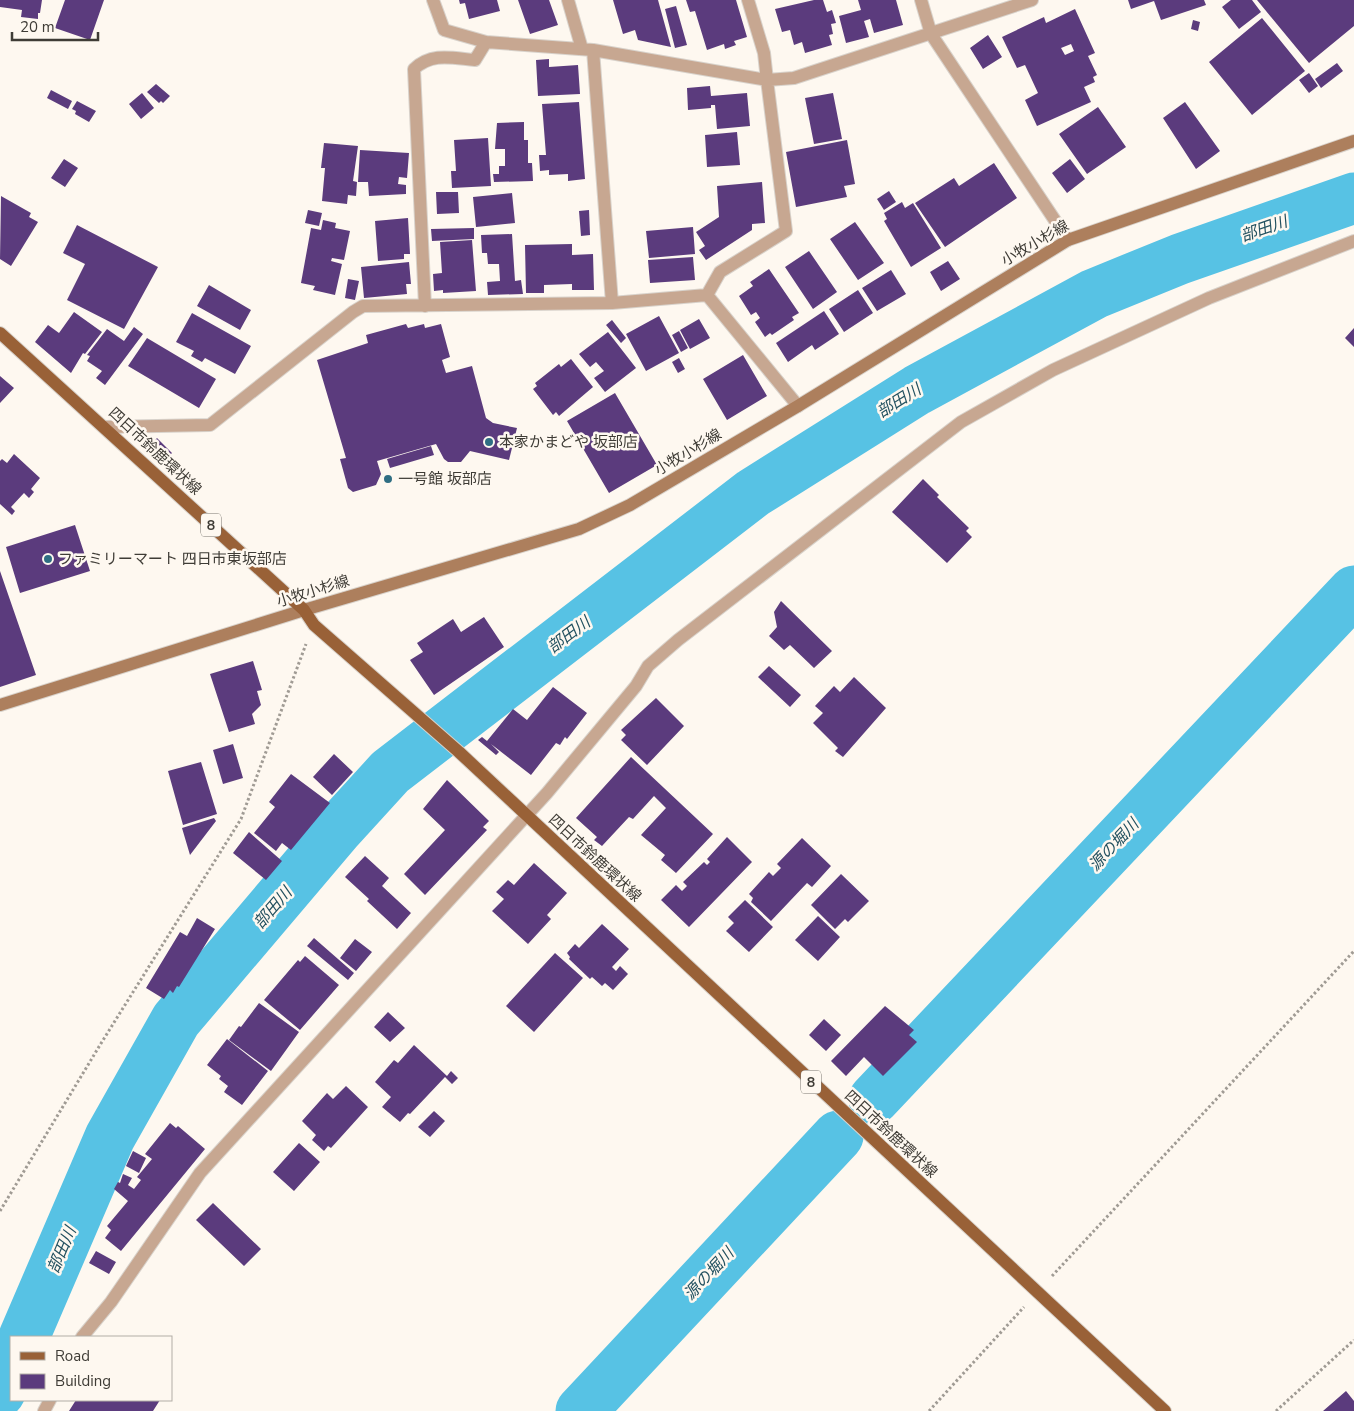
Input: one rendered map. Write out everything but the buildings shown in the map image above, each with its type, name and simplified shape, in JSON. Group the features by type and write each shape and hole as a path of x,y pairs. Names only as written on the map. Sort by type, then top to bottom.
{"main road":[{"name":"小牧小杉線","path":"0,705 304,610 579,529 630,505 798,406 1068,240 1354,141"},
{"name":"四日市鈴鹿環状線","path":"0,333 304,610 314,625 459,752 1165,1411"}],"street":[{"path":"433,0 444,30 486,42 588,49 767,80 794,78 1032,0"},
{"path":"568,0 588,49 612,303"},
{"path":"707,295 720,272 786,231 764,53 748,0"},
{"path":"921,0 931,34 1068,240"},
{"path":"425,306 414,69 424,60 438,57 475,60 486,42"},
{"path":"83,1336 111,1302 200,1174 526,816 636,686 648,666 686,634 960,422 1052,370 1209,298 1354,240"},
{"path":"104,427 210,425 363,306 612,303 707,295"},
{"path":"707,295 798,406"}],"path":[{"path":"0,1211 100,1044 242,819 314,625"},
{"path":"929,1411 1354,951"},
{"path":"1276,1411 1354,1340"}],"waterway":[{"name":"部田川","path":"24,1336 110,1137 176,1020 338,829 390,772 753,493 917,390 1094,294 1180,259 1354,198"},
{"name":"源の堀川","path":"874,1099 1354,591"},
{"name":"源の堀川","path":"581,1411 838,1136"},
{"name":"部田川","path":"0,1392 10,1370"}],"place":[{"name":"本家かまどや 坂部店","path":"489,442"},
{"name":"一号館 坂部店","path":"388,479"},
{"name":"ファミリーマート 四日市東坂部店","path":"48,559"}]}
